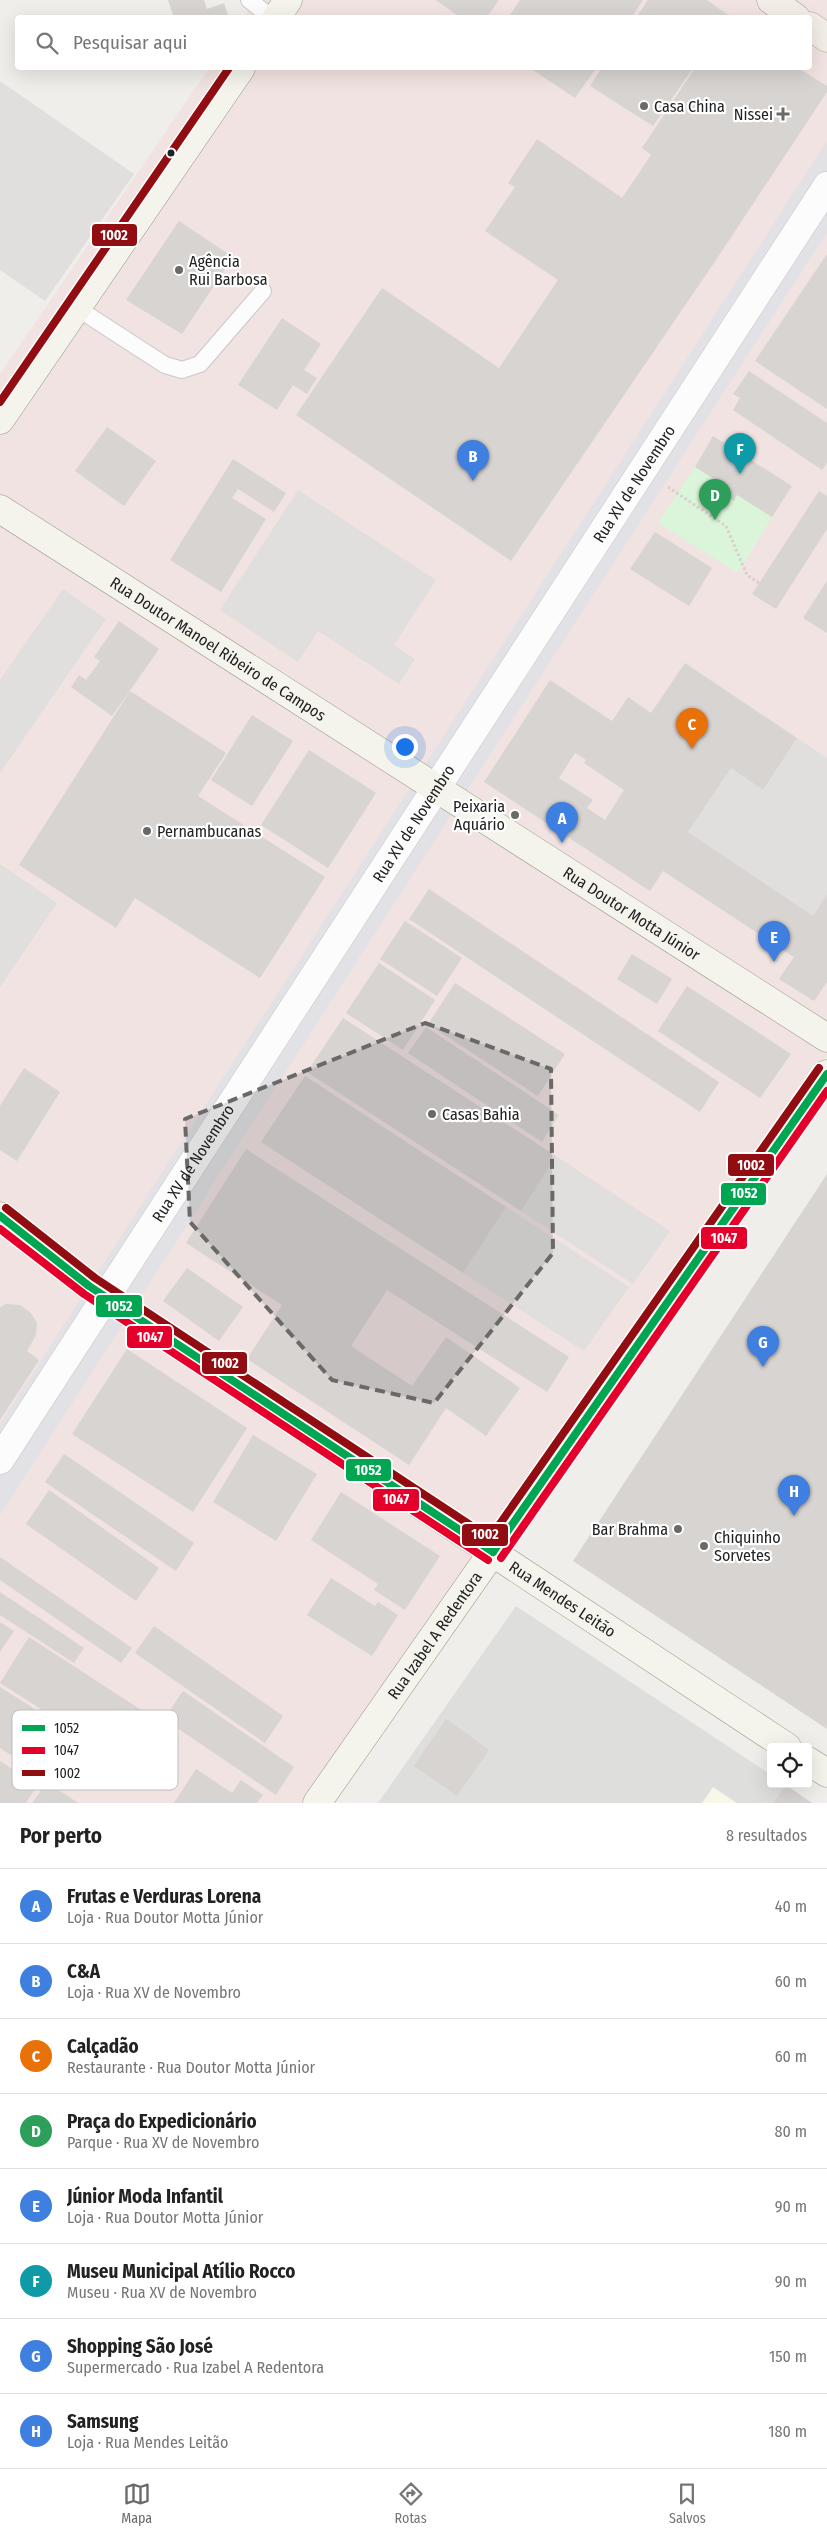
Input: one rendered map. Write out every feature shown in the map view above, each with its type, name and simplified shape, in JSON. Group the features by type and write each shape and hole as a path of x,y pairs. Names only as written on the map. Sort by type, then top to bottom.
{"main road":[{"path":"276,15 288,0"},
{"path":"771,0 792,15"},
{"path":"812,27 827,38"},
{"path":"0,420 240,70"},
{"name":"Rua Doutor Manoel Ribeiro de Campos","path":"0,509 437,788"},
{"name":"Rua Doutor Motta Júnior","path":"437,788 827,1038"},
{"name":"Rua Izabel A Redentora","path":"317,1803 827,1074"},
{"name":"Rua Mendes Leitão","path":"0,1216 98,1291 781,1743"},
{"path":"812,1764 827,1773"}],"street":[{"name":"Rua XV de Novembro","path":"0,1460 98,1291 437,788 537,612 643,470 827,186"}],"lane":[{"path":"250,0 270,15"},
{"path":"77,308 165,365 182,370 200,364 263,291"}],"path":[{"path":"643,470 726,526 747,574 759,583"}],"highlighted area":[{"path":"425,1023 551,1069 553,1253 434,1403 332,1380 190,1222 185,1119"}],"shaded area":[{"path":"256,0 827,0 827,1056 301,1803 0,1803 0,374 208,70 812,70 812,15 245,15"},
{"path":"0,81 134,174 45,301 0,270"},
{"path":"827,141 827,232 0,1515 0,1424"},
{"path":"298,490 436,580 394,645 415,659 399,684 318,631 298,662 220,610"},
{"path":"63,589 106,619 0,773 0,680"},
{"path":"797,738 827,758 827,894 813,916 688,832 731,768 763,790"},
{"path":"0,864 57,903 0,987"},
{"path":"556,1156 670,1231 633,1284 521,1211"},
{"path":"506,1207 629,1287 584,1351 463,1273"},
{"path":"516,1606 767,1772 767,1788 784,1788 773,1803 737,1803 713,1787 702,1803 378,1803"},
{"path":"713,1787 737,1803 702,1803"}],"green space":[{"path":"695,467 719,482 715,489 734,500 737,495 772,517 738,573 658,523"}],"building":[{"path":"168,0 204,0 207,9 224,3 228,15 193,15 173,15"},
{"path":"436,0 499,0 488,15 457,15"},
{"path":"520,0 643,0 633,15 510,15"},
{"path":"648,0 707,0 728,15 638,15"},
{"path":"533,70 595,70 575,98"},
{"name":"Casa China","path":"601,70 692,70 653,126 590,86"},
{"path":"694,70 801,70 827,86 827,92 716,260 511,561 296,415 382,288 499,368 558,280 485,231 515,187 508,183 537,139 622,198 651,155 642,148"},
{"path":"179,221 233,257 182,334 126,300"},
{"path":"827,254 827,409 755,361"},
{"path":"282,318 321,344 304,370 317,378 307,394 293,385 277,410 238,385"},
{"path":"749,371 827,423 827,463 822,470 733,410 740,398 733,394"},
{"path":"107,427 156,461 124,506 75,471"},
{"path":"713,436 792,486 772,517 737,495 734,501 715,489 719,482 695,467"},
{"path":"233,459 286,493 274,512 238,489 232,498 266,519 221,592 170,560"},
{"path":"819,491 827,496 827,529 776,609 752,594"},
{"path":"655,532 712,568 689,606 630,569"},
{"path":"827,581 827,633 803,618"},
{"path":"119,621 159,649 112,716 71,687 79,675 86,680 100,661 94,657"},
{"path":"685,663 797,738 763,790 731,768 688,832 813,916 827,894 827,982 814,1001 779,979 794,957 663,871 650,891 484,782 550,680 612,721 628,697 651,713","holes":["575,753 586,760 584,763 624,790 605,820 587,808 593,800 559,778"]},
{"name":"Pernambucanas","path":"130,691 226,753 198,796 325,877 260,978 135,898 116,928 19,865"},
{"path":"252,715 293,741 252,806 211,780"},
{"path":"309,750 376,793 328,868 261,825"},
{"path":"429,889 719,1082 700,1112 409,919"},
{"path":"405,921 462,958 437,996 380,959"},
{"path":"632,954 672,979 657,1004 617,979"},
{"path":"379,963 435,1000 403,1050 346,1013"},
{"path":"455,983 565,1054 538,1096 428,1024"},
{"path":"687,986 791,1054 760,1098 658,1031"},
{"name":"Casas Bahia","path":"343,1018 556,1156 521,1211 307,1072"},
{"path":"426,1027 559,1115 542,1142 408,1053"},
{"path":"24,1068 60,1092 17,1161 0,1150 0,1106"},
{"path":"305,1076 506,1207 463,1273 261,1142"},
{"path":"246,1149 569,1357 547,1392 387,1290 351,1346 412,1386 446,1337 520,1388 486,1436 446,1408 409,1465 247,1359 282,1305 186,1243"},
{"path":"827,1174 827,1729 573,1561"},
{"path":"187,1268 243,1307 219,1341 163,1301"},
{"path":"6,1304 20,1305 31,1313 37,1323 36,1335 27,1351 39,1360 0,1420 0,1307"},
{"path":"127,1349 247,1428 193,1512 72,1434"},
{"path":"253,1435 317,1474 276,1541 213,1502"},
{"path":"64,1454 194,1543 176,1571 45,1482"},
{"path":"49,1490 159,1568 136,1601 26,1524"},
{"path":"341,1492 440,1556 405,1610 374,1590 378,1584 311,1540"},
{"path":"0,1557 132,1648 121,1663 0,1580"},
{"path":"331,1578 375,1606 378,1602 398,1615 372,1656 307,1615"},
{"path":"0,1592 84,1648 74,1663 0,1615"},
{"path":"0,1622 14,1631 0,1652"},
{"path":"154,1626 283,1716 265,1743 135,1653"},
{"path":"29,1637 141,1710 42,1710 0,1683"},
{"path":"0,1687 36,1710 12,1710 12,1756 0,1748"},
{"path":"183,1691 294,1767 276,1795 178,1728 178,1710 170,1710"},
{"path":"446,1719 489,1750 457,1796 414,1766"},
{"path":"0,1761 12,1769 12,1790 34,1790 26,1803 0,1803"},
{"path":"196,1769 232,1793 241,1780 263,1795 257,1803 174,1803"},
{"path":"784,1788 790,1788 812,1803 773,1803"},
{"path":"41,1790 59,1790 78,1803 32,1803"}],"transit line":[{"name":"1002","path":"0,402 228,70"},
{"name":"1002","path":"6,1208 95,1278 490,1538 819,1068"},
{"name":"1052","path":"493,1552 827,1074"},
{"name":"1047","path":"501,1558 827,1091"},
{"name":"1052","path":"0,1216 89,1286 493,1552"},
{"name":"1047","path":"0,1229 84,1294 488,1560"}],"place":[{"name":"Casa China","path":"644,106"},
{"name":"Nissei","path":"783,114"},
{"name":"Agência Rui Barbosa","path":"179,270"},
{"name":"Museu Municipal Atílio Rocco","path":"740,474"},
{"name":"C&A","path":"473,481"},
{"name":"Praça do Expedicionário","path":"715,520"},
{"name":"Calçadão","path":"692,749"},
{"name":"Peixaria Aquário","path":"515,815"},
{"name":"Pernambucanas","path":"147,831"},
{"name":"Frutas e Verduras Lorena","path":"562,843"},
{"name":"Júnior Moda Infantil","path":"774,962"},
{"name":"Casas Bahia","path":"432,1114"},
{"name":"Shopping São José","path":"763,1367"},
{"name":"Samsung","path":"794,1516"},
{"name":"Bar Brahma","path":"678,1529"},
{"name":"Chiquinho Sorvetes","path":"704,1546"}]}
